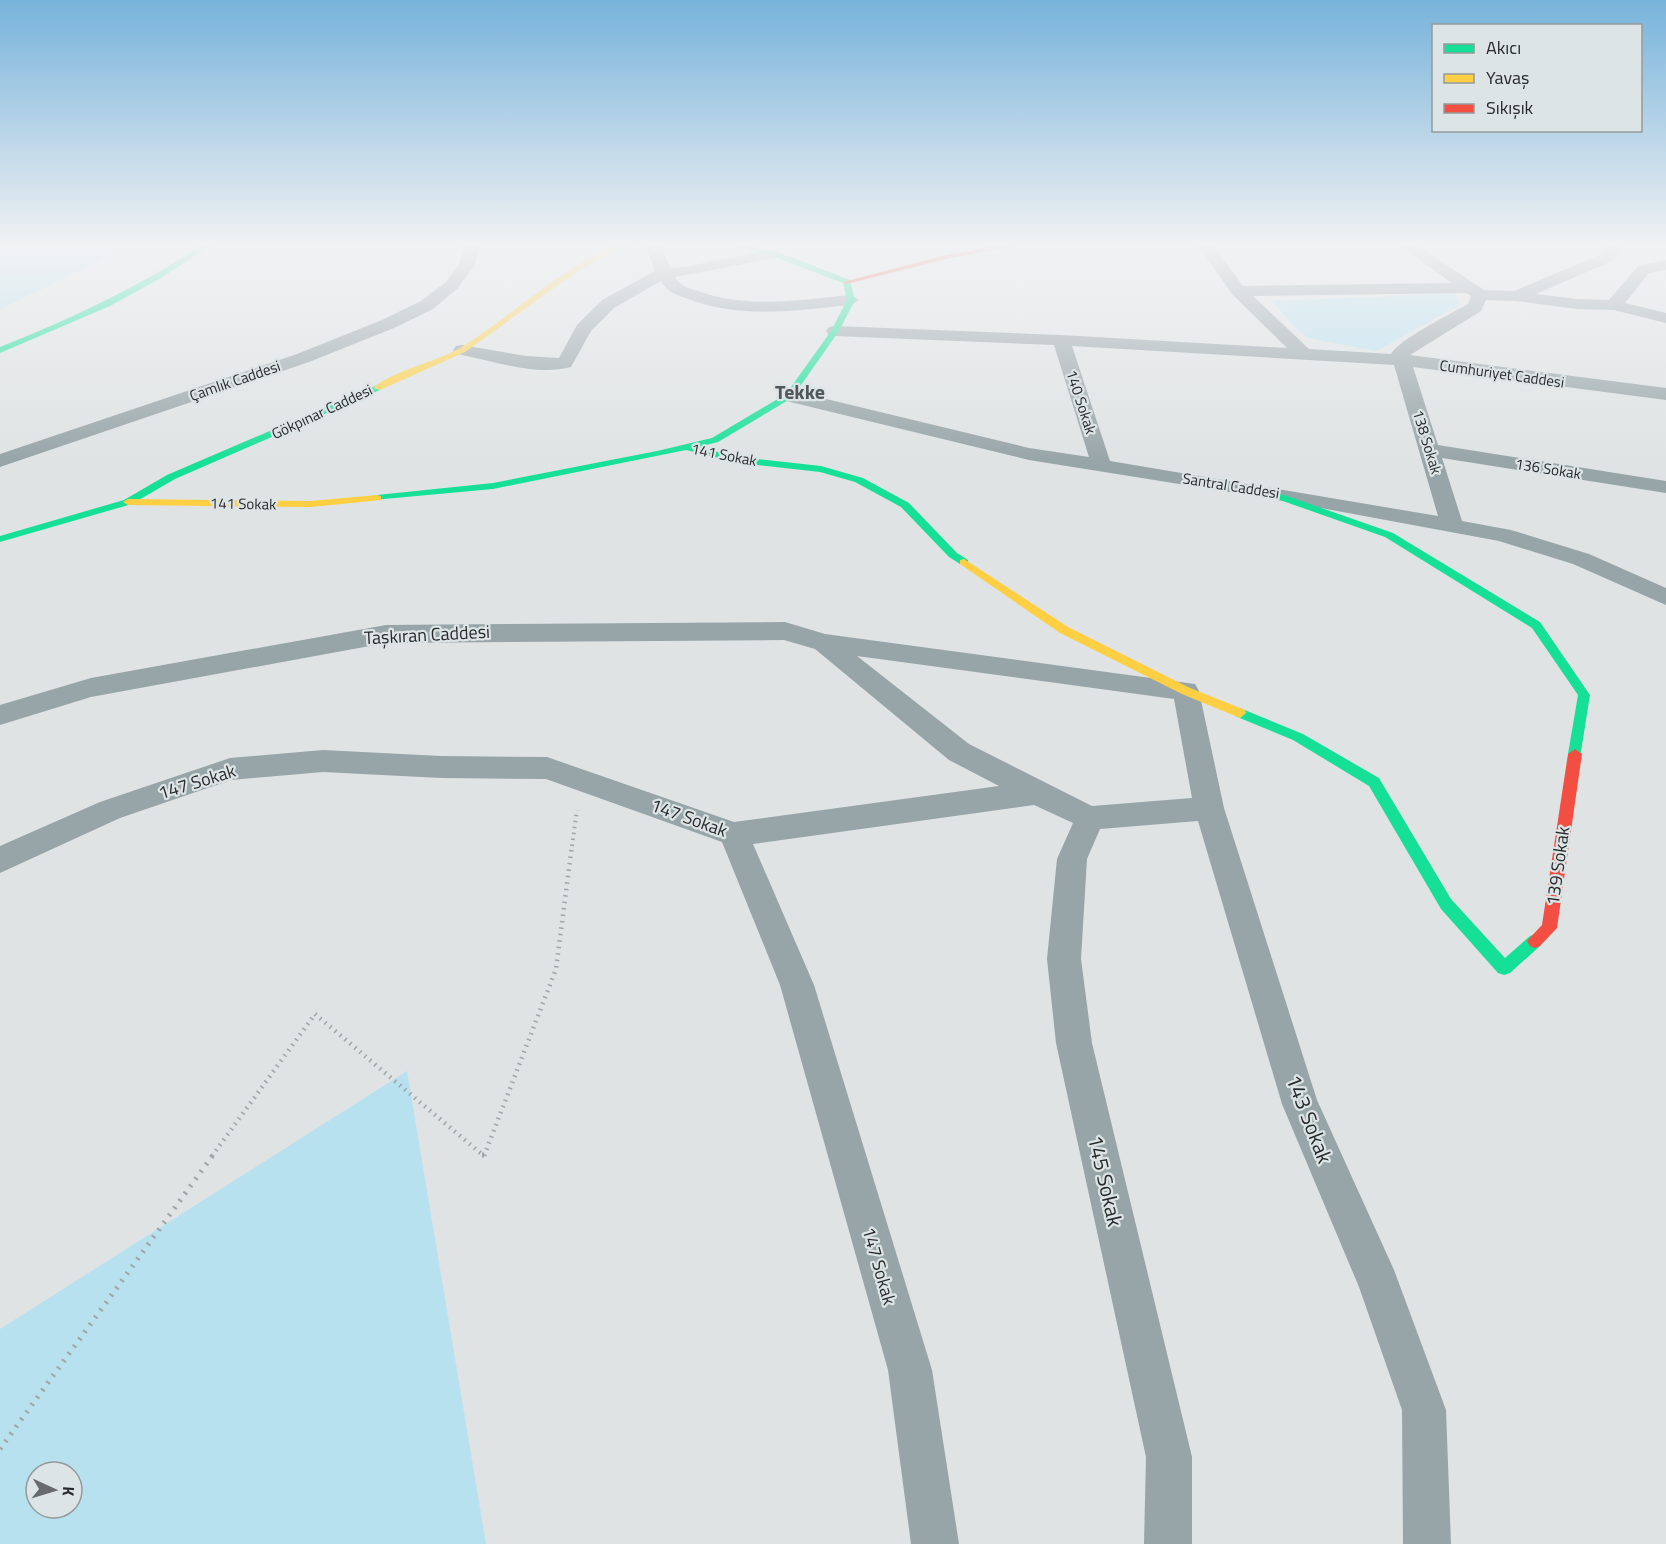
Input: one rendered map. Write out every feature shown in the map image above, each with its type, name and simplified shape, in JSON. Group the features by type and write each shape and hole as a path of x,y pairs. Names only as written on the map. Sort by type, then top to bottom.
{"street":[{"path":"0,338 49,317"},
{"path":"0,350 80,317"},
{"name":"Çamlık Caddesi","path":"0,461 303,358 402,317"},
{"name":"Gökpınar Caddesi","path":"0,539 128,502 171,477 282,431 462,350 508,317"},
{"path":"462,350 516,360 565,363 583,329 595,317"},
{"path":"685,447 715,440 789,396 835,331 842,317"},
{"path":"1265,317 1302,352"},
{"path":"1402,360 1401,353 1458,317"},
{"name":"Cumhuriyet Caddesi","path":"835,331 1302,352 1402,360 1666,394"},
{"name":"140 Sokak","path":"1061,340 1101,464"},
{"name":"138 Sokak","path":"1402,360 1452,525"},
{"name":"Santral Caddesi","path":"789,396 1029,454 1267,492 1503,535 1581,559 1666,597"},
{"name":"141 Sokak","path":"128,502 311,504 493,486 685,447 739,460 821,469 859,480 905,505 953,555 1064,630 1186,691"},
{"name":"136 Sokak","path":"1430,450 1666,487"},
{"name":"139 Sokak","path":"1186,691 1298,737 1374,782 1446,904 1504,968 1549,928 1584,695 1536,625 1389,535 1267,492"},
{"name":"Taşkıran Caddesi","path":"0,715 91,688 386,634 785,631 824,643"},
{"path":"824,643 1186,691"},
{"path":"824,643 959,752 1036,793 1090,818 1209,808"},
{"name":"143 Sokak","path":"1186,691 1209,808 1300,1104 1379,1285 1424,1410 1427,1544"},
{"name":"147 Sokak","path":"0,860 110,810 230,769 323,761 441,767 547,768 734,834 797,985 910,1370 935,1544"},
{"path":"734,834 1036,793"},
{"name":"145 Sokak","path":"1090,818 1072,859 1064,959 1074,1043 1168,1456 1168,1544"}],"path":[{"path":"0,1449 315,1014 484,1156 556,969 581,780"}],"shaded area":[{"path":"1286,317 1438,317 1376,351 1308,338"},
{"path":"407,1071 486,1544 0,1544 0,1329"}],"traffic: fast":[{"path":"0,350 78,317"},
{"path":"377,498 493,486 657,454 715,440 789,396 835,331 842,317"},
{"path":"0,539 128,502 171,477 377,388"},
{"path":"685,447 739,460 821,469 859,480 905,505 953,555 964,562"},
{"path":"1267,492 1389,535 1536,625 1584,695 1575,754"},
{"path":"1240,713 1298,737 1374,782 1446,904 1504,968 1535,941"}],"traffic: slow":[{"path":"377,388 462,350 508,317"},
{"path":"128,502 311,504 377,498"},
{"path":"964,562 1064,630 1186,691 1240,713"}],"traffic: jam":[{"path":"1535,941 1549,928 1575,754"}],"district":[{"name":"Tekke","path":"800,392"}]}
